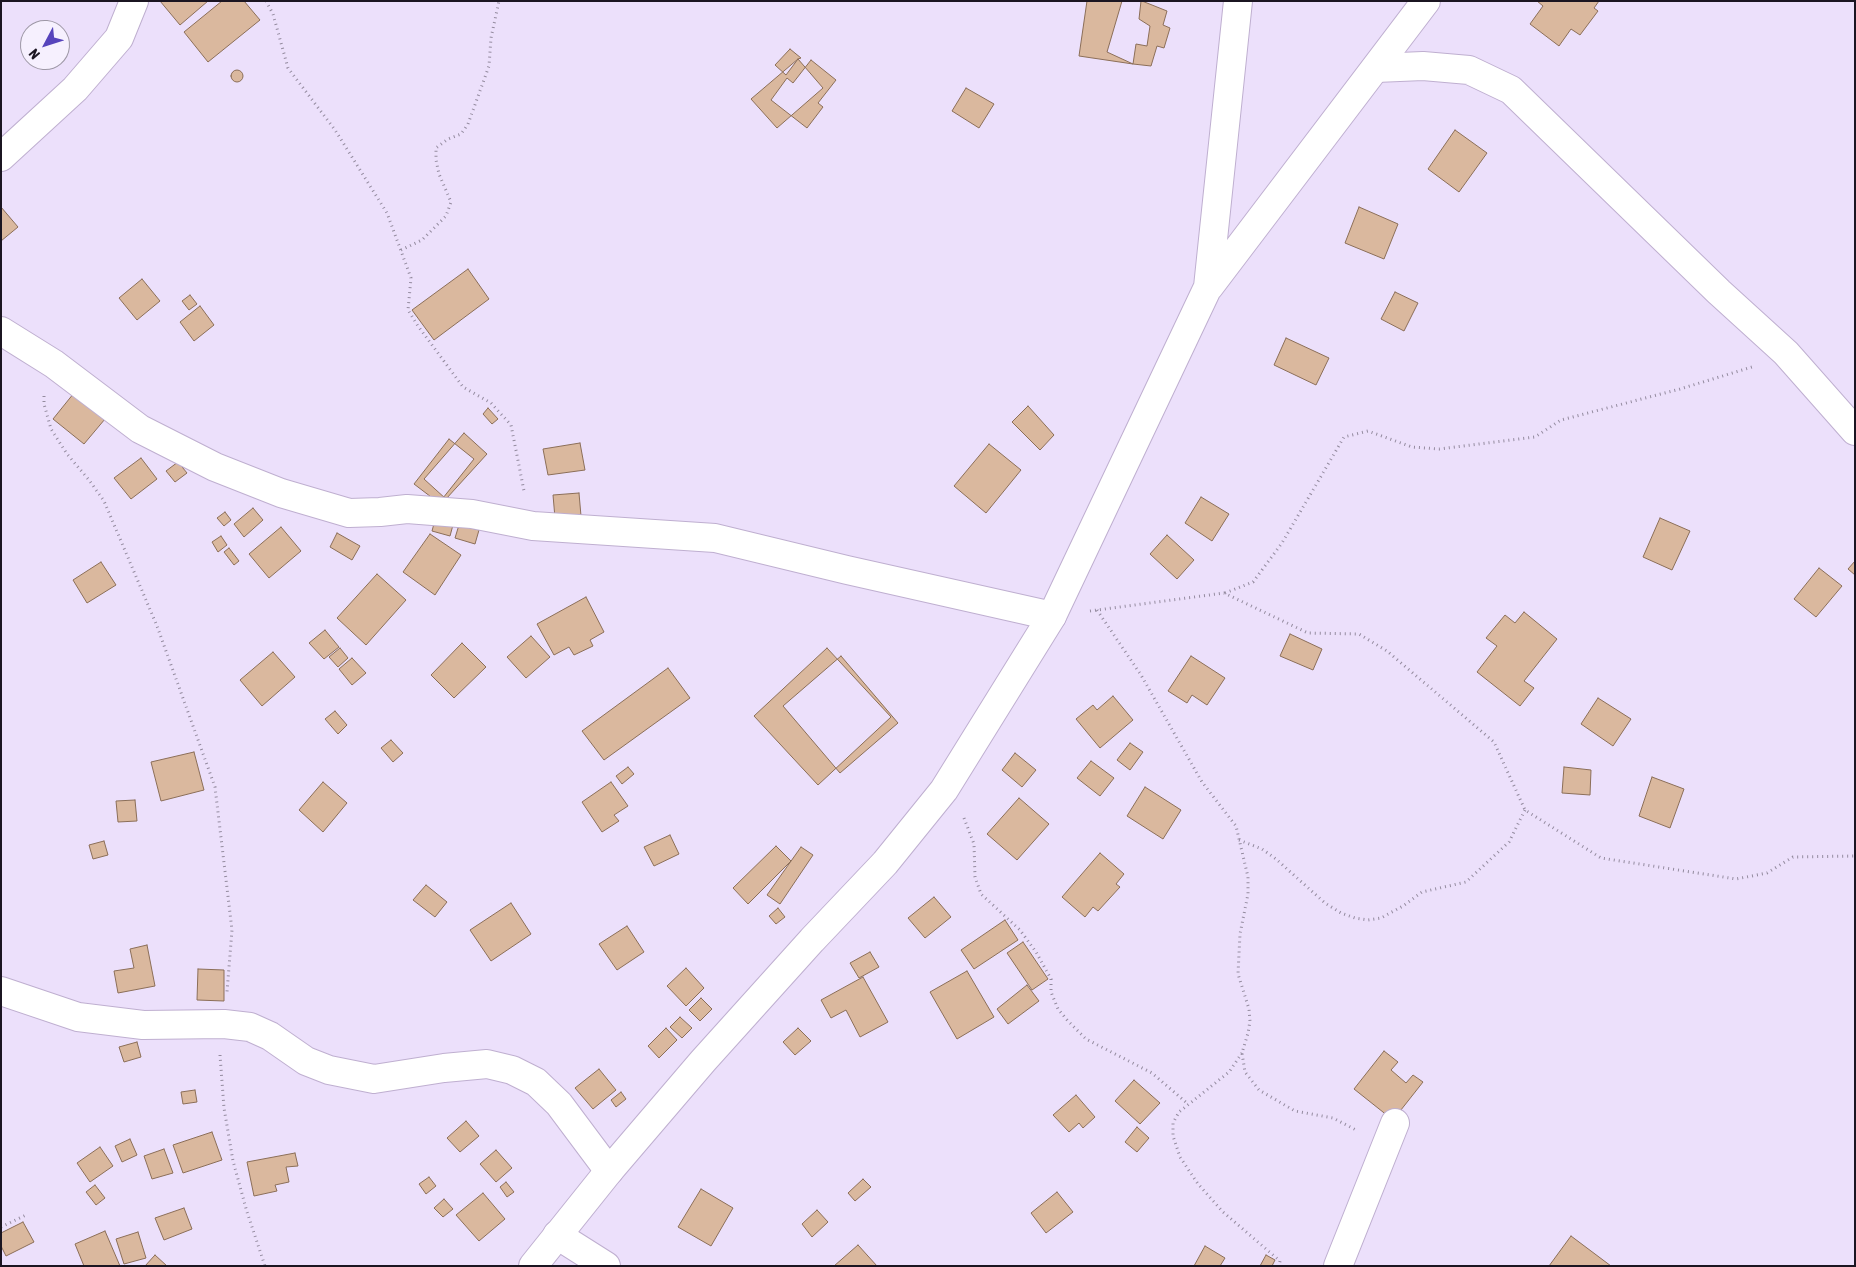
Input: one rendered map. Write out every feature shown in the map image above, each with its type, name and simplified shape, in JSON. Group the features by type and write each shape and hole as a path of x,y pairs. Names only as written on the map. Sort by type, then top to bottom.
{"street":[{"path":"1,157 75,89 119,38 134,1"},
{"path":"1208,287 1238,1"},
{"path":"533,1266 610,1171 704,1061 812,940 885,863 944,790 1052,616 1208,287 1426,1"},
{"path":"1376,68 1424,66 1469,70 1511,90 1712,285 1786,353 1855,431"},
{"path":"1,331 54,364 140,429 215,467 281,494 349,513 407,509 472,514 533,526 715,538 1052,616"},
{"path":"1,990 78,1017 143,1025 224,1024 250,1027 270,1036 306,1061 329,1070 374,1079 444,1068 487,1064 512,1070 536,1082 559,1104 610,1171"},
{"path":"1338,1266 1390,1134"},
{"path":"558,1235 606,1266"}],"path":[{"path":"266,1 273,14 288,68 335,130 387,213 411,278 408,310 463,386 491,403 511,425 533,526"},
{"path":"401,250 422,240 446,216 451,202 439,174 436,148 448,138 462,134 468,124 489,66 491,38 499,1"},
{"path":"1052,616 1224,593 1252,582 1282,543 1344,437 1368,431 1412,448 1439,449 1535,437 1561,420 1740,372 1786,353"},
{"path":"54,364 44,385 44,404 51,429 67,454 104,501 157,626 215,787 232,930 224,1024 219,1047 224,1108 231,1152 247,1212 265,1266"},
{"path":"1224,593 1308,633 1359,634 1387,651 1494,742 1525,810 1601,858 1736,879 1767,873 1793,857 1855,856"},
{"path":"1097,610 1141,675 1202,782 1236,826 1248,877 1248,894 1240,934 1238,974 1249,1009 1248,1033 1242,1053 1229,1072 1209,1090 1179,1112 1173,1123 1173,1136 1180,1157 1198,1184 1223,1212 1280,1261 1279,1266"},
{"path":"944,790 963,815 974,844 975,877 981,894 1020,930 1036,952 1051,980 1051,992 1058,1009 1086,1039 1152,1073 1188,1104"},
{"path":"1238,840 1262,849 1332,908 1355,918 1368,920 1381,918 1403,906 1422,892 1466,882 1509,842 1525,810"},
{"path":"1242,1053 1245,1072 1259,1090 1278,1102 1295,1111 1333,1118 1390,1134"},
{"path":"1,1227 26,1215"}],"building":[{"path":"160,1 208,1 180,25"},
{"path":"222,1 244,1 260,20 208,62 184,32"},
{"path":"1087,1 1141,1 1139,19 1150,26 1147,46 1136,44 1133,64 1079,56"},
{"path":"1122,1 1142,1 1167,11 1163,25 1170,28 1164,48 1157,46 1151,66 1133,64 1107,52"},
{"path":"1537,1 1599,1 1594,8 1598,11 1580,35 1571,29 1559,46 1530,24 1543,6"},
{"path":"790,49 801,58 798,59 786,75 775,65"},
{"path":"798,59 823,88 777,128 751,99"},
{"path":"811,60 836,80 818,103 823,107 807,128 771,100 787,78 793,83"},
{"path":"239,70 242,71 242,81 235,82 232,81 231,74 232,71"},
{"path":"966,88 994,104 979,128 952,111"},
{"path":"1455,130 1487,153 1459,192 1428,169"},
{"path":"1,207 18,227 1,241"},
{"path":"1359,207 1398,224 1384,259 1345,243"},
{"path":"468,269 489,299 434,340 412,310"},
{"path":"142,279 160,301 137,320 119,298"},
{"path":"1395,292 1418,303 1404,331 1381,319"},
{"path":"190,295 197,304 189,310 182,301"},
{"path":"200,306 214,325 194,341 180,322"},
{"path":"1286,338 1329,358 1316,385 1274,365"},
{"path":"74,393 105,419 84,444 53,419"},
{"path":"1028,406 1054,435 1040,450 1012,422"},
{"path":"488,408 498,419 492,424 483,414"},
{"path":"464,433 487,454 446,499 424,479"},
{"path":"449,439 474,459 439,503 414,484"},
{"path":"580,443 585,470 548,475 543,449"},
{"path":"989,444 1021,470 986,513 954,486"},
{"path":"141,458 157,479 131,499 114,478"},
{"path":"178,462 187,473 175,482 166,471"},
{"path":"579,493 581,516 555,518 553,495"},
{"path":"1201,497 1229,514 1212,541 1185,523"},
{"path":"253,508 263,520 244,537 234,524"},
{"path":"225,512 231,520 224,526 217,518"},
{"path":"1660,518 1690,531 1672,570 1643,557"},
{"path":"435,520 453,525 450,536 432,531"},
{"path":"459,525 479,530 475,544 455,538"},
{"path":"281,527 301,551 269,578 249,554"},
{"path":"337,533 360,546 352,560 330,547"},
{"path":"430,534 461,555 435,595 403,572"},
{"path":"1167,535 1194,560 1177,579 1150,554"},
{"path":"221,536 227,545 218,552 212,542"},
{"path":"229,548 239,561 234,565 224,552"},
{"path":"1855,561 1855,575 1848,569"},
{"path":"101,562 116,585 87,603 73,580"},
{"path":"1819,568 1842,586 1816,617 1794,599"},
{"path":"377,574 406,600 366,645 337,618"},
{"path":"586,597 604,632 590,640 593,646 574,655 569,647 554,655 537,624"},
{"path":"1524,612 1557,639 1524,681 1534,688 1520,706 1477,672 1497,646 1486,638 1505,615 1515,623"},
{"path":"325,630 339,647 324,659 309,643"},
{"path":"1290,634 1322,649 1313,670 1280,656"},
{"path":"531,636 550,657 526,678 507,657"},
{"path":"462,643 486,667 454,698 431,675"},
{"path":"340,648 348,658 338,667 329,657"},
{"path":"827,648 891,717 818,785 754,716"},
{"path":"273,652 295,677 262,706 240,680"},
{"path":"841,656 898,723 840,773 783,706"},
{"path":"1191,656 1225,678 1207,705 1192,695 1187,703 1168,691"},
{"path":"352,658 366,673 352,685 339,669"},
{"path":"668,668 690,698 604,760 582,731"},
{"path":"1113,696 1133,720 1100,748 1076,719 1093,705 1097,710"},
{"path":"1598,698 1631,719 1613,746 1581,724"},
{"path":"335,711 347,725 338,734 325,719"},
{"path":"391,740 403,753 393,762 381,748"},
{"path":"1130,743 1143,752 1130,770 1117,760"},
{"path":"194,752 204,790 161,801 151,762"},
{"path":"1015,753 1036,770 1022,787 1002,770"},
{"path":"1091,761 1114,778 1100,796 1077,778"},
{"path":"628,767 634,774 622,784 616,776"},
{"path":"1564,767 1591,770 1590,795 1562,793"},
{"path":"1652,777 1684,789 1670,828 1639,816"},
{"path":"323,782 347,803 323,832 299,810"},
{"path":"611,782 628,806 614,815 619,821 602,832 582,802"},
{"path":"1145,787 1181,810 1163,839 1127,816"},
{"path":"1019,798 1049,824 1017,860 987,834"},
{"path":"135,800 137,821 118,822 116,801"},
{"path":"670,835 679,854 654,866 644,847"},
{"path":"104,841 108,855 93,859 89,845"},
{"path":"776,846 791,861 748,904 733,888"},
{"path":"801,847 813,855 780,904 767,895"},
{"path":"1100,853 1124,874 1116,884 1120,887 1098,911 1093,907 1085,917 1062,897"},
{"path":"426,885 447,902 435,917 413,900"},
{"path":"934,897 951,917 925,938 908,918"},
{"path":"511,903 531,934 491,961 470,930"},
{"path":"778,908 785,917 776,924 769,916"},
{"path":"1005,920 1018,940 974,969 961,950"},
{"path":"627,926 644,952 617,970 599,944"},
{"path":"1023,942 1048,979 1032,990 1007,953"},
{"path":"147,945 155,986 118,993 114,971 134,968 130,949"},
{"path":"870,952 879,967 859,978 850,963"},
{"path":"686,968 704,988 686,1006 667,986"},
{"path":"198,969 224,970 224,1001 197,1000"},
{"path":"967,971 994,1017 957,1039 930,992"},
{"path":"863,977 888,1022 860,1037 846,1010 831,1018 821,1000"},
{"path":"1027,985 1039,1001 1008,1024 997,1009"},
{"path":"701,998 712,1009 700,1021 689,1010"},
{"path":"680,1017 692,1028 682,1038 670,1027"},
{"path":"666,1028 677,1040 659,1058 648,1046"},
{"path":"798,1028 811,1041 795,1055 783,1042"},
{"path":"137,1042 141,1057 124,1062 119,1047"},
{"path":"1384,1051 1398,1062 1391,1070 1406,1083 1413,1075 1423,1082 1393,1120 1354,1089"},
{"path":"599,1069 616,1090 593,1109 575,1088"},
{"path":"1134,1080 1160,1103 1140,1124 1115,1101"},
{"path":"195,1090 197,1102 183,1104 181,1092"},
{"path":"621,1092 626,1099 616,1107 611,1100"},
{"path":"1076,1095 1095,1117 1083,1128 1079,1123 1069,1132 1053,1115"},
{"path":"466,1121 479,1136 460,1152 447,1138"},
{"path":"1137,1127 1149,1138 1137,1152 1125,1142"},
{"path":"212,1132 222,1160 183,1173 173,1145"},
{"path":"130,1139 137,1155 122,1162 115,1146"},
{"path":"100,1147 113,1166 90,1182 77,1163"},
{"path":"164,1149 173,1173 152,1179 144,1156"},
{"path":"496,1150 512,1168 496,1182 480,1164"},
{"path":"295,1153 298,1166 286,1167 289,1182 275,1185 277,1191 254,1196 247,1162"},
{"path":"429,1177 436,1186 426,1194 419,1184"},
{"path":"863,1179 871,1187 855,1201 848,1193"},
{"path":"506,1182 514,1192 507,1197 500,1187"},
{"path":"95,1185 105,1198 96,1205 86,1192"},
{"path":"701,1189 733,1208 711,1246 678,1227"},
{"path":"1057,1192 1073,1212 1046,1233 1031,1213"},
{"path":"483,1193 505,1219 479,1241 456,1215"},
{"path":"444,1199 453,1209 443,1217 434,1208"},
{"path":"184,1208 192,1229 164,1240 155,1218"},
{"path":"817,1210 828,1222 812,1237 802,1224"},
{"path":"23,1222 34,1242 6,1256 1,1246 1,1233"},
{"path":"105,1231 120,1266 84,1266 75,1244"},
{"path":"138,1232 146,1258 124,1264 116,1239"},
{"path":"1571,1236 1611,1266 1549,1266"},
{"path":"858,1245 877,1266 834,1266"},
{"path":"1205,1246 1225,1258 1220,1266 1194,1266"},
{"path":"155,1255 167,1266 145,1266"},
{"path":"1266,1255 1275,1260 1272,1266 1260,1266"}]}
